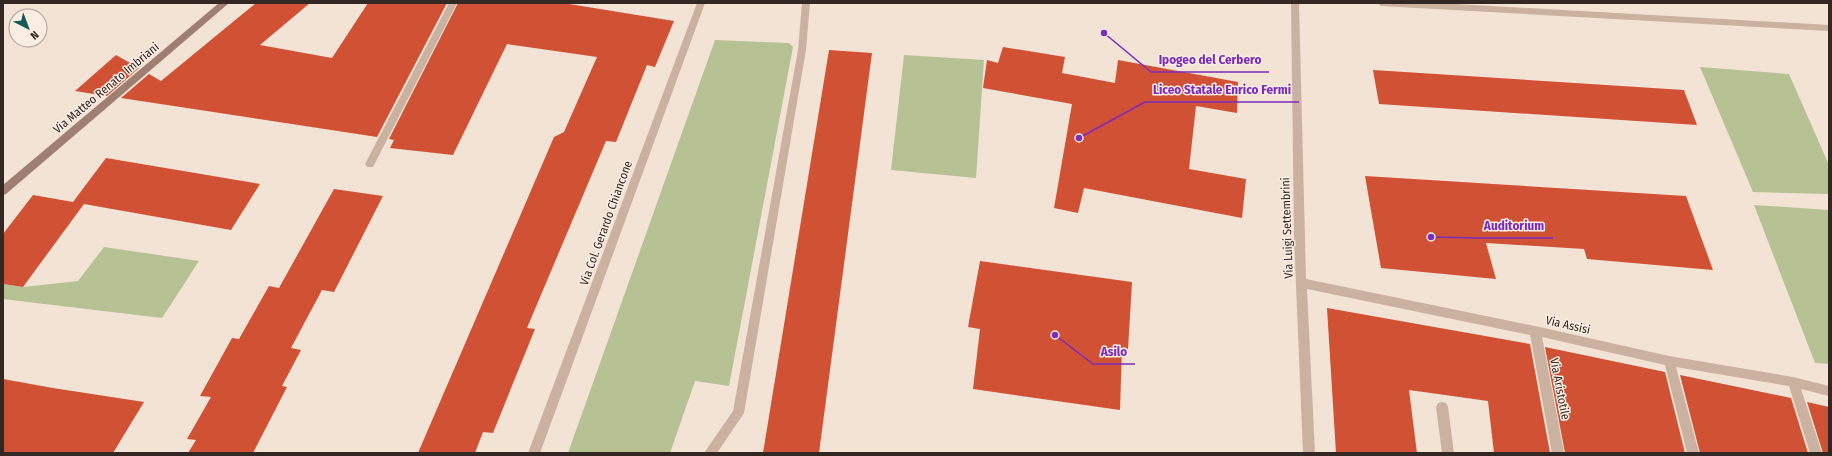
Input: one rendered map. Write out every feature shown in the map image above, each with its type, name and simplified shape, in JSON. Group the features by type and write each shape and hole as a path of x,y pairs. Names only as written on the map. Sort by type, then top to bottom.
{"street":[{"name":"Via Matteo Renato Imbriani","path":"3,191 225,3"},
{"path":"370,164 453,3"},
{"name":"Via Col. Gerardo Chiancone","path":"534,453 701,3"},
{"path":"710,453 738,412 802,50 806,3"},
{"name":"Via Luigi Settembrini","path":"1295,3 1299,237 1309,453"},
{"path":"1381,3 1829,28"},
{"name":"Via Assisi","path":"1302,283 1535,331 1669,361 1793,382 1829,391"},
{"name":"Via Aristotile","path":"1535,331 1558,453"},
{"path":"1669,361 1693,453"},
{"path":"1793,382 1816,453"},
{"path":"1442,406 1448,453"}],"green space":[{"path":"715,40 789,43 793,47 729,386 695,381 670,453 568,453"},
{"path":"904,55 984,60 976,178 891,170"},
{"path":"1700,67 1789,74 1829,165 1829,194 1753,192"},
{"path":"1754,205 1829,210 1829,364 1815,363"},
{"path":"104,247 199,261 162,318 3,299 3,284 23,287 78,281"}],"building":[{"path":"256,3 310,3 260,45 332,58 368,3 447,3 377,137 121,98 149,74 161,81"},
{"path":"458,3 563,3 674,21 655,67 647,65 616,142 606,141 527,328 535,329 493,433 483,432 475,453 418,453 554,137 564,132 597,57 507,44 453,155 390,148 394,140 389,139"},
{"path":"1003,47 1065,57 1062,73 1115,83 1118,60 1238,82 1237,113 1196,106 1189,169 1246,179 1242,218 1084,188 1078,213 1054,208 1072,104 983,88 987,60 998,63"},
{"path":"829,50 872,53 819,453 763,453"},
{"path":"116,55 139,68 107,96 75,91"},
{"path":"1373,70 1684,90 1697,125 1379,104"},
{"path":"106,158 260,184 231,230 84,204 23,287 3,284 3,234 33,195 73,202"},
{"path":"1365,176 1686,196 1713,270 1587,259 1584,249 1486,243 1496,279 1381,268"},
{"path":"334,189 383,196 334,292 322,290 291,348 301,350 282,386 287,387 253,453 188,453 196,440 187,439 211,397 200,396 232,338 239,339 269,286 279,288"},
{"path":"980,261 1132,282 1128,349 1122,348 1120,410 973,389 980,329 968,327"},
{"path":"1327,308 1530,344 1550,453 1494,453 1488,401 1409,390 1417,453 1336,453"},
{"path":"1545,347 1665,372 1685,453 1565,453"},
{"path":"1680,375 1791,398 1808,453 1700,453"},
{"path":"3,379 144,402 113,453 3,453"},
{"path":"1807,402 1829,407 1829,453 1823,453"}],"place":[{"name":"Ipogeo del Cerbero","path":"1104,33"},
{"name":"Liceo Statale Enrico Fermi","path":"1079,138"},
{"name":"Auditorium","path":"1431,237"},
{"name":"Asilo","path":"1055,335"}]}
